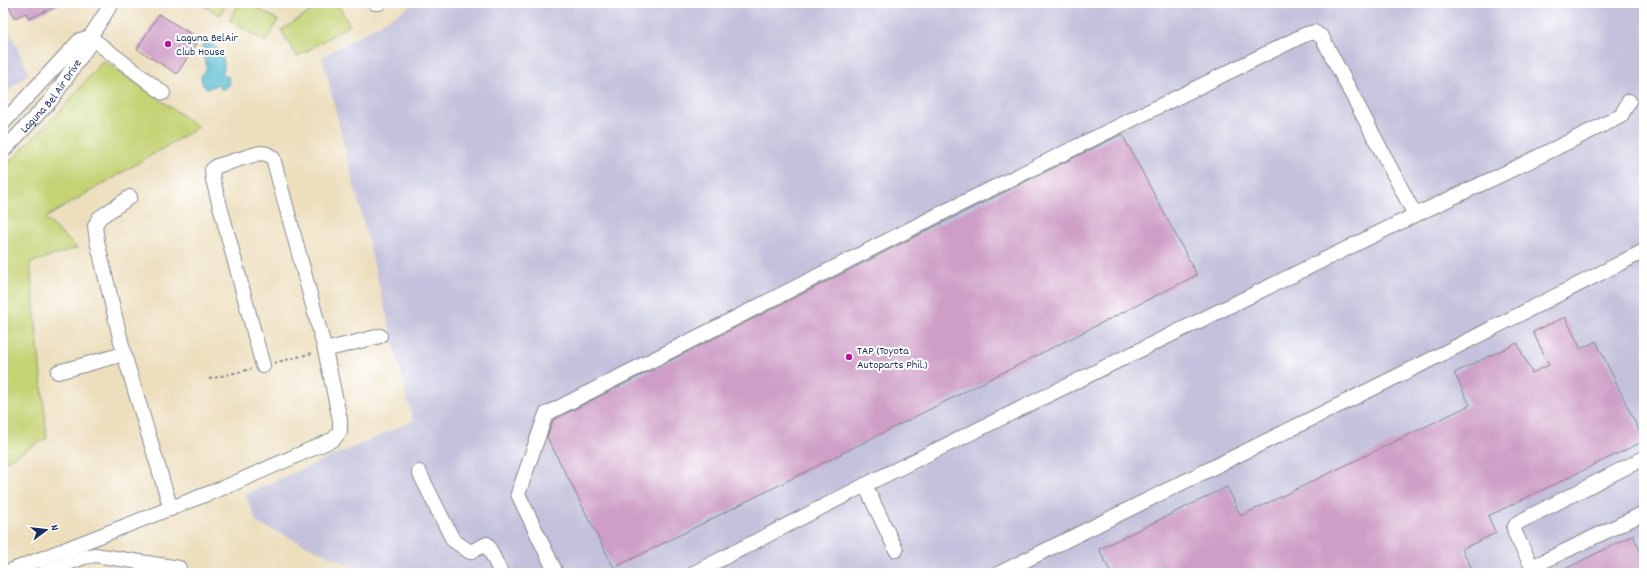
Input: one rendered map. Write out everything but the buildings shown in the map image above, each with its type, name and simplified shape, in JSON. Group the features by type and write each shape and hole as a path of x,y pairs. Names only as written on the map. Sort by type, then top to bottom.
{"street":[{"name":"Laguna Bel Air Drive","path":"3,151 51,100 88,46 90,37 112,3"},
{"path":"556,573 518,494 546,414 936,216 1304,35 1314,32 1322,37 1415,214"},
{"name":"Laguna Bel Air Drive","path":"3,123 80,40 90,37"},
{"path":"90,37 163,93"},
{"path":"694,573 865,485 1415,214 1507,172 1621,116 1629,101"},
{"path":"5,573 230,485 334,439 340,431 340,420 325,350 273,158 267,154 260,153 217,166 212,170 213,180 263,366"},
{"path":"130,198 99,218 95,226 124,354 171,509"},
{"path":"1000,573 1430,360 1644,251"},
{"path":"325,350 380,336"},
{"path":"58,372 124,354"},
{"path":"1644,458 1517,523 1514,528 1530,563 1536,565 1644,513"},
{"path":"419,472 453,540 470,552 487,544 501,573"},
{"path":"865,485 896,550"},
{"path":"43,573 84,557 95,555 179,568"}],"shaded area":[{"path":"416,3 1644,3 1644,573 367,573 257,523 245,494 413,421 322,57"},
{"path":"3,17 29,73 3,95"}],"green space":[{"path":"199,3 227,3 220,15"},
{"path":"239,3 249,3 278,20 266,42 229,21"},
{"path":"324,3 337,3 350,25 297,57 281,30"},
{"path":"103,60 199,127 45,218 77,248 30,263 47,438 3,463 3,168 64,107"}],"water":[{"path":"209,43 218,48 224,61 223,76 228,76 230,84 225,89 221,89 217,85 207,89 202,83 201,75 205,70 206,63 201,52 204,44"}],"place":[{"name":"Laguna BelAir Club House","path":"168,44"},
{"name":"TAP (Toyota Autoparts Phil.)","path":"849,357"}]}
